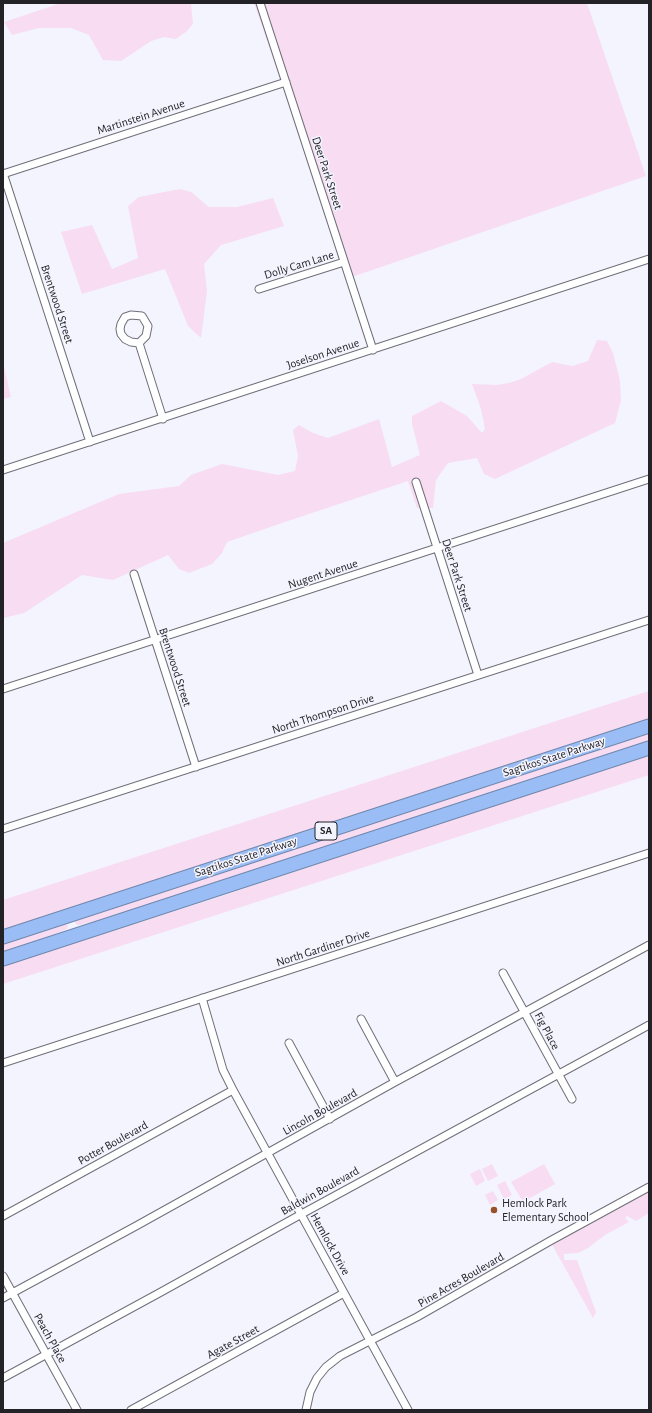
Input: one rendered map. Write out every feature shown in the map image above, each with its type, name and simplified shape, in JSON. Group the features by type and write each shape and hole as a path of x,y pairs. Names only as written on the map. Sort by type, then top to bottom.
{"highway":[{"name":"Sagtikos State Parkway","path":"3,937 649,726"},
{"name":"Sagtikos State Parkway","path":"3,959 649,748"}],"street":[{"name":"Deer Park Street","path":"260,3 373,350"},
{"name":"Martinstein Avenue","path":"3,173 286,82"},
{"name":"Brentwood Street","path":"3,173 90,442"},
{"name":"Joselson Avenue","path":"3,470 649,259"},
{"name":"Dolly Cam Lane","path":"259,289 344,262"},
{"path":"131,315 142,316 148,326 146,336 139,343 131,342 125,339 121,334 120,330 125,318 131,315"},
{"path":"139,343 163,418"},
{"name":"Nugent Avenue","path":"3,689 649,479"},
{"name":"Deer Park Street","path":"416,482 478,675"},
{"name":"Brentwood Street","path":"134,574 196,767"},
{"name":"North Thompson Drive","path":"3,829 649,620"},
{"name":"North Gardiner Drive","path":"3,1063 649,853"},
{"name":"Lincoln Boulevard","path":"3,1298 268,1154 395,1082 649,945"},
{"name":"Fig Place","path":"503,973 572,1099"},
{"name":"Hemlock Drive","path":"202,998 223,1070 408,1410"},
{"path":"361,1019 395,1082"},
{"name":"Baldwin Boulevard","path":"3,1378 649,1025"},
{"path":"289,1043 330,1119"},
{"name":"Potter Boulevard","path":"3,1216 233,1090"},
{"name":"Pine Acres Boulevard","path":"306,1410 310,1392 316,1378 326,1367 340,1356 417,1317 550,1241 649,1187"},
{"name":"Peach Place","path":"3,1276 77,1410"},
{"name":"Agate Street","path":"131,1410 344,1293"}],"shaded area":[{"path":"61,3 191,3 193,24 187,31 176,39 164,37 151,41 121,61 103,60 89,35 71,28 39,28 12,35 4,22"},
{"path":"254,3 587,3 646,176 349,278"},
{"path":"180,189 191,192 209,207 237,207 273,198 284,226 221,245 204,264 207,291 201,338 188,326 165,269 82,294 61,232 92,225 112,269 138,258 128,206 139,197"},
{"path":"597,340 607,341 613,353 620,381 621,400 615,423 495,479 484,474 477,458 448,463 436,480 433,508 417,508 408,481 227,542 222,553 212,564 189,573 179,569 168,555 113,580 82,575 24,613 3,618 3,543 119,494 179,486 191,475 222,464 278,475 295,471 298,456 293,430 299,425 313,433 328,438 379,419 392,467 420,455 412,424 412,416 441,401 467,416 482,433 485,429 481,409 472,384 496,385 509,383 521,379 552,362 572,366 588,361"},
{"path":"3,362 11,397 3,399"},
{"path":"649,691 649,721 3,930 3,900"},
{"path":"649,730 649,743 126,914 80,925 75,923 76,920 111,910 110,908"},
{"path":"649,755 649,775 3,984 3,966 219,897"},
{"path":"64,924 68,925 67,929 32,944 3,953 3,940"},
{"path":"492,1164 498,1176 488,1181 482,1169"},
{"path":"544,1164 555,1184 523,1202 511,1182"},
{"path":"480,1169 485,1181 476,1186 470,1174"},
{"path":"505,1181 512,1195 504,1199 497,1185"},
{"path":"649,1187 649,1213 636,1221 627,1216 625,1218 629,1222 605,1235 588,1248 578,1253 564,1254 564,1260 577,1260 596,1312 593,1318 550,1241"},
{"path":"493,1191 498,1200 490,1205 485,1195"}],"place":[{"name":"Hemlock Park Elementary School","path":"494,1210"}]}
